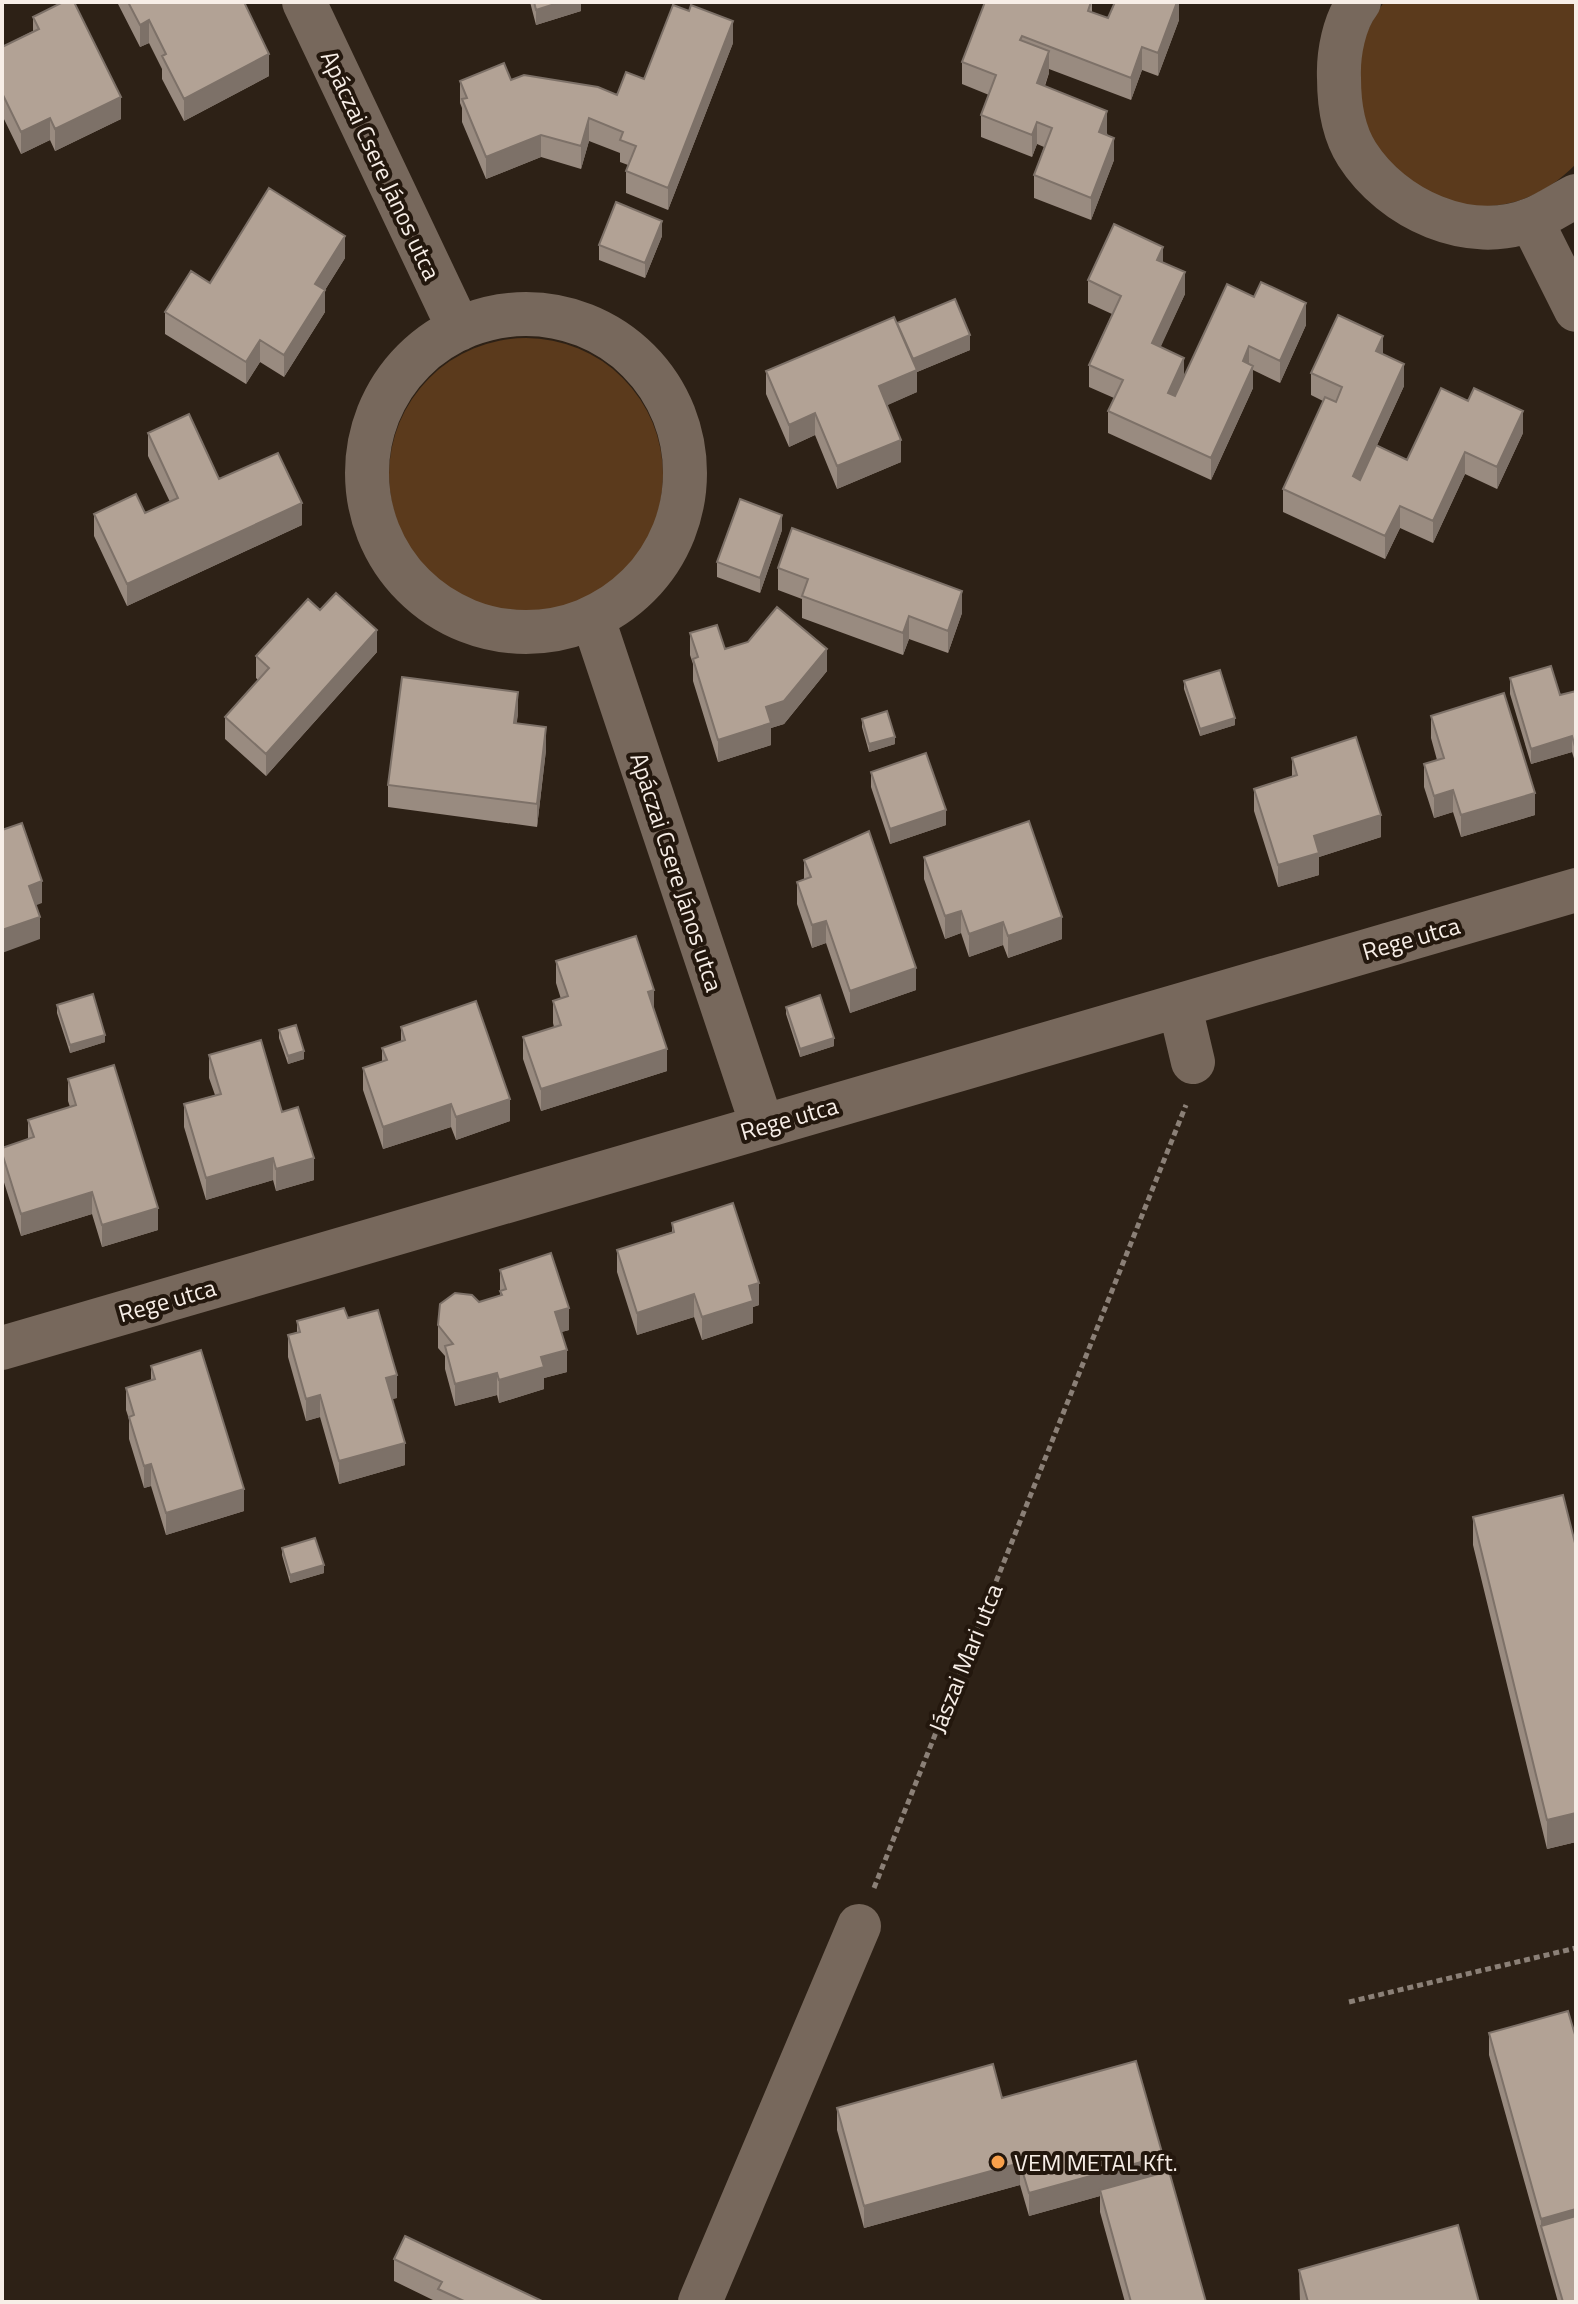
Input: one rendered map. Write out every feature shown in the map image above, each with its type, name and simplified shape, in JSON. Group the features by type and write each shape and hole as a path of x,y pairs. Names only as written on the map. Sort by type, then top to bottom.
{"street":[{"name":"Apáczai Csere János utca","path":"304,2 459,329"},
{"path":"1359,2 1338,55 1339,105 1355,153 1388,192 1432,218 1481,228 1531,220 1576,196"},
{"path":"1531,220 1576,310"},
{"path":"524,312 577,321 625,347 662,388 682,438 685,492 669,544 638,588 593,619 538,633 481,626 430,601 391,559 369,506 367,449 385,395 421,350 459,329 471,321 524,312"},
{"name":"Apáczai Csere János utca","path":"593,619 762,1125"},
{"name":"Rege utca","path":"2,1348 1576,890"},
{"path":"1180,1007 1193,1062"},
{"path":"700,2302 859,1926"}],"path":[{"name":"Jászai Mari utca","path":"859,1926 1192,1089 1193,1062"},
{"path":"1349,2002 1576,1948"}],"shaded area":[{"path":"1384,2 1576,2 1576,164 1531,196 1485,206 1441,199 1402,176 1374,142 1358,99 1361,52"},
{"path":"526,338 578,348 602,361 623,378 640,399 653,423 663,475 653,527 640,551 623,572 602,589 578,602 526,612 474,602 450,589 429,572 412,551 399,527 389,475 399,423 412,399 429,378 450,361 474,348"}],"building":[{"path":"63,2 74,2 121,97 55,129 50,118 21,132 2,93 2,47 39,29 33,17"},
{"path":"128,2 244,2 269,54 184,99 162,56 166,54 149,20 140,25"},
{"path":"534,2 561,2 536,10"},
{"path":"985,2 1091,2 1088,11 1108,18 1115,2 1177,2 1158,53 1142,47 1131,78 1022,36 1020,40 1049,51 1037,83 1107,111 1099,132 1114,138 1091,198 1034,175 1052,128 1037,122 1032,135 981,115 996,75 962,62"},
{"path":"673,5 689,11 691,5 733,21 668,188 626,171 636,146 620,140 623,132 589,118 581,146 541,135 486,157 462,99 467,98 460,81 504,63 511,80 524,75 598,87 617,95 626,72 644,79"},
{"path":"269,188 345,236 315,284 325,290 284,355 260,340 246,362 165,312 191,271 210,283"},
{"path":"616,202 662,221 645,263 599,245"},
{"path":"1114,224 1163,247 1157,260 1185,272 1152,343 1184,358 1168,393 1175,396 1227,284 1254,297 1261,282 1306,303 1280,361 1249,346 1243,361 1253,366 1211,458 1108,411 1123,380 1089,365 1121,296 1088,280"},
{"path":"955,299 970,335 913,359 897,323"},
{"path":"1338,315 1383,336 1376,351 1404,364 1353,476 1360,480 1376,445 1407,460 1441,388 1468,401 1474,388 1523,411 1497,467 1465,452 1433,521 1400,506 1385,536 1283,489 1325,397 1336,402 1342,387 1311,373"},
{"path":"894,317 917,370 879,386 901,440 837,466 815,413 789,425 766,371"},
{"path":"189,414 219,479 278,453 302,503 127,584 94,514 136,494 145,513 178,498 148,433"},
{"path":"740,499 782,515 760,578 717,562"},
{"path":"792,528 962,591 948,631 909,616 903,633 802,596 808,579 778,568"},
{"path":"336,593 377,630 266,754 225,717 269,668 256,656 308,599 320,610"},
{"path":"777,607 827,649 784,701 766,707 771,723 718,740 693,659 698,657 690,633 717,625 725,649 748,642"},
{"path":"1551,666 1560,695 1576,691 1576,750 1572,736 1531,749 1510,678"},
{"path":"1220,670 1235,718 1200,729 1184,681"},
{"path":"402,677 518,692 514,723 546,727 537,804 388,785"},
{"path":"1504,693 1535,793 1461,815 1453,790 1434,796 1424,764 1444,758 1431,716"},
{"path":"887,711 895,737 869,744 862,719"},
{"path":"1356,737 1381,815 1314,836 1319,853 1278,865 1254,789 1297,775 1292,758"},
{"path":"926,753 946,810 890,829 871,772"},
{"path":"1029,821 1062,917 1008,936 1003,922 969,934 961,911 945,916 924,857"},
{"path":"22,823 42,881 29,886 40,917 2,930 2,830"},
{"path":"869,831 916,968 850,991 826,921 812,925 797,882 811,877 804,860"},
{"path":"636,936 654,990 648,992 667,1049 541,1089 523,1037 561,1025 553,1001 568,996 556,961"},
{"path":"93,994 105,1035 70,1045 57,1005"},
{"path":"820,995 834,1038 800,1049 786,1007"},
{"path":"476,1001 510,1099 456,1117 451,1104 383,1127 363,1068 387,1060 382,1048 405,1040 401,1027"},
{"path":"296,1025 304,1051 288,1056 279,1030"},
{"path":"261,1040 282,1112 298,1107 314,1158 276,1169 273,1158 206,1178 184,1104 221,1094 209,1055"},
{"path":"114,1065 158,1208 102,1225 92,1192 21,1214 2,1148 34,1137 28,1120 76,1105 68,1079"},
{"path":"733,1203 759,1283 749,1286 753,1301 702,1317 694,1294 637,1313 617,1250 674,1232 672,1223"},
{"path":"551,1253 569,1308 555,1312 567,1350 541,1357 544,1367 499,1380 497,1373 455,1384 445,1346 453,1344 438,1325 440,1304 455,1293 472,1295 479,1302 502,1295 500,1291 506,1289 500,1270"},
{"path":"344,1308 348,1318 378,1310 397,1375 386,1378 405,1443 339,1461 320,1395 306,1399 288,1335 300,1332 297,1321"},
{"path":"201,1350 244,1489 166,1513 151,1464 144,1466 129,1417 134,1415 126,1388 155,1379 151,1366"},
{"path":"1563,1495 1576,1547 1576,1813 1547,1820 1473,1517"},
{"path":"315,1538 324,1565 290,1575 282,1548"},
{"path":"1568,2011 1576,2038 1576,2209 1541,2219 1489,2033"},
{"path":"1136,2061 1163,2156 1029,2193 1020,2163 864,2206 837,2108 993,2064 1002,2098"},
{"path":"1169,2171 1206,2302 1131,2302 1100,2190"},
{"path":"1576,2216 1576,2302 1563,2302 1541,2226"},
{"path":"1458,2225 1479,2302 1308,2302 1299,2270"},
{"path":"405,2236 544,2302 466,2302 438,2289 442,2282 394,2259"}],"place":[{"name":"VEM METAL Kft.","path":"998,2162"}]}
